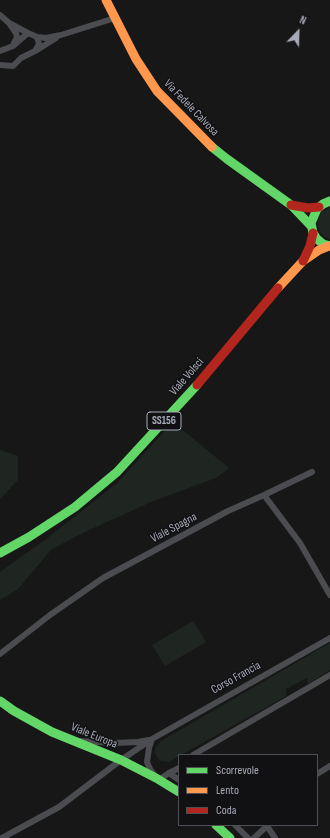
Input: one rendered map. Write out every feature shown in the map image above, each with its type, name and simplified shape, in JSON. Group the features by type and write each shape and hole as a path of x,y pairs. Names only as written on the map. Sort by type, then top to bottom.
{"street":[{"name":"Via Fedele Calvosa","path":"106,0 136,59 157,91 208,144 291,206 312,230"},
{"path":"0,15 9,23 16,33 13,46"},
{"path":"9,23 37,37 46,38 61,35 115,18"},
{"path":"0,51 13,46 28,33"},
{"path":"0,65 13,66 21,58 61,35"},
{"path":"35,51 39,44 37,37"},
{"path":"291,206 308,208 319,207 330,201"},
{"name":"SS156","path":"319,207 313,216 312,230 320,242 330,246"},
{"name":"Viale Volsci","path":"303,261 310,246 312,230"},
{"name":"Viale Volsci","path":"0,553 29,537 75,507 118,472 198,383 265,302 303,261 319,250 330,246"},
{"name":"Viale Spagna","path":"0,654 103,578 228,511 312,472"},
{"path":"264,495 300,543 330,595"},
{"name":"Corso Francia","path":"121,760 152,739 330,638"},
{"path":"195,754 330,675"},
{"name":"Viale Europa","path":"0,701 31,721 70,740 121,760 158,779 178,791"},
{"path":"70,740 115,743 138,742 152,739"},
{"path":"152,739 147,762 150,769 158,779 178,768"},
{"path":"2,838 58,807 121,760"},
{"path":"318,773 330,766"},
{"path":"169,772 178,779"},
{"path":"217,826 230,838"},
{"path":"238,826 248,838"},
{"path":"254,838 267,826 275,838"}],"shaded area":[{"path":"330,207 330,239 320,233 317,223 321,213"},
{"path":"173,422 229,468 216,478 151,502 87,531 52,549 18,589 0,600 0,572 46,539 117,483"},
{"path":"0,450 18,456 18,480 0,499"},
{"path":"193,621 206,642 165,666 152,645"},
{"path":"330,643 330,670 308,684 307,678 286,689 286,696 183,754 178,754 178,757 169,762 160,761 154,752 161,741"}],"traffic: fast":[{"path":"212,147 291,205 312,227"},
{"path":"330,201 317,209 311,223 313,233 317,239 323,244 330,246"},
{"path":"0,553 29,537 75,507 117,472 197,385"},
{"path":"0,701 14,711 52,732 121,760 178,791"},
{"path":"217,826 230,838"}],"traffic: slow":[{"path":"106,0 136,59 157,91 212,147"},
{"path":"278,288 303,261 319,250 329,246"}],"traffic: jam":[{"path":"291,205 308,208 319,207"},
{"path":"303,261 310,246 313,233"},
{"path":"197,385 278,288"}]}
